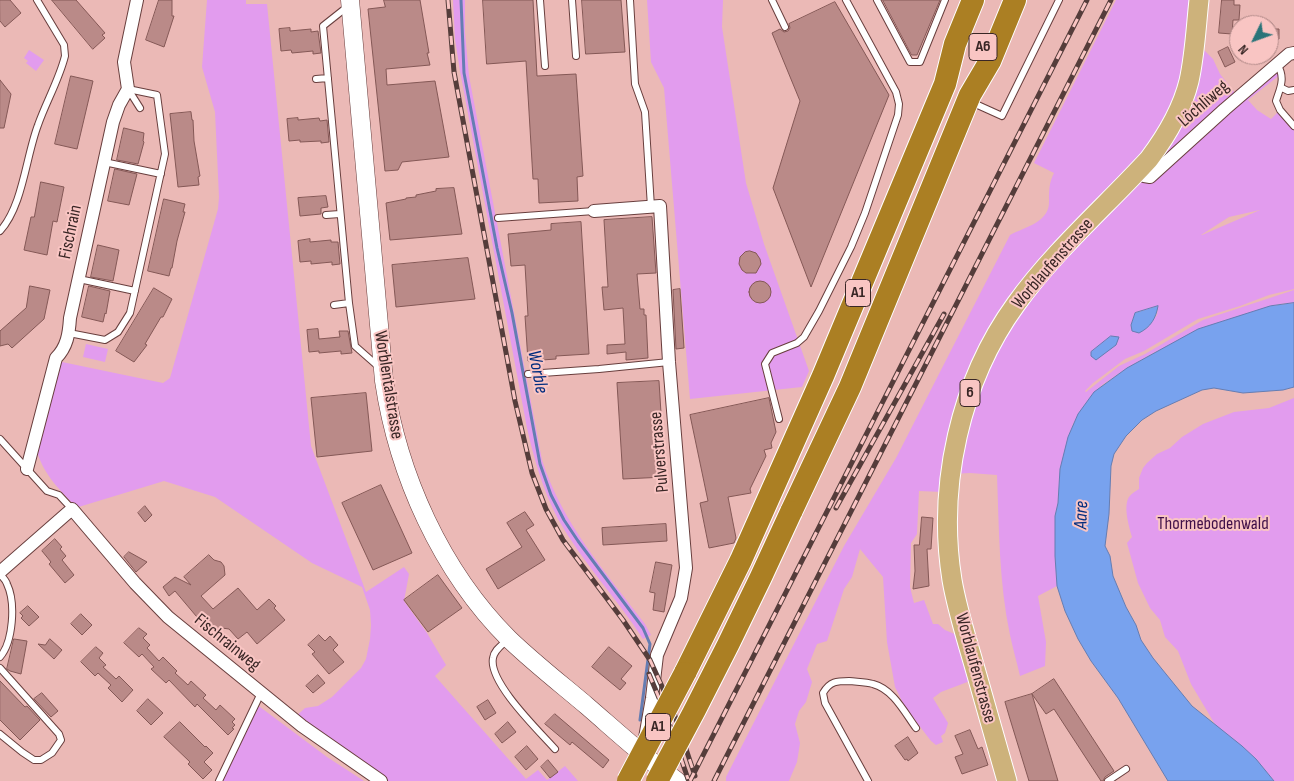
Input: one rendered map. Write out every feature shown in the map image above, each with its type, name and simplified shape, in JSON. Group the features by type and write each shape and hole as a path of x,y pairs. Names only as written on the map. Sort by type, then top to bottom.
{"highway":[{"name":"A1","path":"628,781 693,657 768,501 846,324 945,84 955,44 974,0"},
{"name":"A6","path":"945,84 966,49 986,0"},
{"name":"A6","path":"968,98 979,56 1002,0"},
{"name":"A1","path":"657,781 765,571 850,387 968,98 990,61 1015,0"}],"main road":[{"name":"Worblaufenstrasse","path":"1006,781 963,627 950,566 948,518 952,461 960,426 982,363 996,335 1015,305 1056,256 1139,171 1161,144 1177,115 1185,95 1192,62 1199,0"},
{"name":"Worblentalstrasse","path":"350,2 388,405 396,441 409,481 443,550 458,574 476,600 509,638 645,756 677,781"}],"street":[{"path":"128,89 124,62 137,0"},
{"name":"Löchliweg","path":"1279,62 1294,52"},
{"name":"Löchliweg","path":"1139,171 1144,176 1150,177 1224,109 1276,65"},
{"name":"Fischrain","path":"27,469 56,358 63,351 69,333 70,318 113,122 119,105 128,89"},
{"name":"Pulverstrasse","path":"645,756 645,732 652,698 657,655 681,598 686,568 660,206 651,207"},
{"path":"594,211 651,207"},
{"path":"0,573 72,509"},
{"name":"Fischrainweg","path":"72,509 168,617 322,741 381,781"}],"lane":[{"path":"0,231 6,224 15,204 38,125 65,56 64,45 36,0"},
{"path":"540,0 545,66"},
{"path":"572,0 576,56"},
{"path":"630,0 635,84 645,112 651,207"},
{"path":"772,0 785,27"},
{"path":"779,419 765,364 772,353 797,343 804,337 819,311 851,247 865,213 898,115 899,104 896,92 846,0"},
{"path":"877,0 910,62 920,62 945,0"},
{"path":"968,98 1002,116 1059,0"},
{"path":"350,2 323,26 340,214 355,346 384,372"},
{"path":"1278,65 1281,70 1282,88 1276,101 1280,110 1294,126"},
{"path":"316,79 328,78"},
{"path":"1282,88 1288,91 1294,90"},
{"path":"128,89 140,108"},
{"path":"69,333 105,340 118,332 130,312 165,154 157,95 128,89"},
{"path":"104,162 161,174"},
{"path":"498,218 594,211"},
{"path":"326,215 340,214"},
{"path":"79,278 135,291"},
{"path":"334,305 349,303"},
{"path":"528,374 670,362"},
{"path":"0,440 47,491 59,495 72,509"},
{"path":"0,573 7,583 12,611 8,646 0,657"},
{"path":"509,638 498,648 492,660 498,679 510,698 555,749"},
{"path":"0,668 59,734 61,740 52,752 41,760 34,760 0,734"},
{"path":"868,781 824,703 823,697 826,688 839,680 878,685 896,701 916,728"},
{"path":"219,781 261,693"},
{"path":"1108,781 1126,769"}],"green space":[{"path":"207,0 246,0 246,4 267,4 311,446 366,592 404,567 409,574 404,601 427,633 446,665 435,676 526,779 538,770 547,780 565,766 578,781 381,781 293,719 305,708 318,706 332,697 361,668 366,659 371,625 370,610 362,587 312,563 215,497 164,481 72,509 73,504 56,485 42,464 36,448 57,365 62,362 163,383 170,378 218,209 215,112 202,67"},
{"path":"453,0 465,0 465,32 469,76 542,460 561,506 573,526 600,566 645,624 651,635 643,639 567,535 543,486 536,463 527,428 460,71 455,39"},
{"path":"647,0 723,0 722,27 746,183 764,244 809,371 802,387 690,399 664,88 651,62"},
{"path":"1116,0 1193,0 1184,78 1155,141 1011,302 943,492 919,491 917,534 911,543 910,587 914,603 924,600 933,624 938,624 945,630 957,635 970,681 941,692 933,698 948,723 945,733 941,736 943,742 936,745 931,741 907,711 895,687 887,642 883,577 860,549 852,577 844,589 827,641 817,644 807,669 812,682 806,702 799,711 795,724 800,743 797,762 789,781 726,781 726,777 844,546 896,458 1010,235 1036,223 1048,208 1050,183 1054,173 1034,163"},
{"path":"29,50 44,60 36,71 26,63 28,61 24,58"},
{"path":"1204,50 1213,59 1220,74 1238,97 1277,65 1281,74 1248,100 1257,110 1271,119 1280,110 1294,127 1294,289 1269,295 1198,319 1144,351 1125,359 1093,383 1086,392 1119,366 1145,354 1203,320 1294,290 1294,303 1279,304 1155,352 1102,385 1087,402 1073,424 1060,469 1058,503 1055,516 1057,586 1038,596 1046,642 1045,666 1020,676 1006,615 1000,555 997,475 951,474 997,335 1140,170 1193,62","holes":["1260,210 1202,235 1229,217","1158,306 1157,315 1147,328 1132,331 1131,325 1135,313"]},
{"path":"86,344 108,349 105,362 83,357"},
{"name":"Thormebodenwald","path":"1294,398 1294,781 1274,781 1256,759 1216,726 1191,684 1178,651 1165,637 1160,620 1150,608 1138,583 1127,543 1132,537 1127,517 1127,501 1139,489 1139,478 1147,463 1157,454 1170,448 1182,437 1203,424 1234,412 1269,408"},
{"path":"256,704 327,757 364,781 219,781"}],"water":[{"name":"Aare","path":"1294,303 1294,387 1283,390 1243,393 1214,388 1202,390 1156,411 1142,420 1126,436 1114,454 1111,466 1109,514 1105,546 1110,556 1113,576 1141,640 1153,658 1192,706 1242,746 1256,759 1274,781 1168,781 1118,698 1091,661 1078,639 1065,611 1057,586 1055,516 1058,503 1060,469 1068,437 1078,414 1094,392 1127,368 1198,329 1270,306"},
{"path":"1158,306 1154,318 1147,328 1139,333 1132,331 1131,325 1135,313"},
{"path":"1111,336 1119,337 1116,345 1096,360 1091,356 1091,352"}],"building":[{"path":"0,0 10,0 21,13 5,27 0,21"},
{"path":"52,0 76,0 105,33 102,35 105,38 93,49"},
{"path":"159,0 172,0 172,16 174,16 164,47 146,40"},
{"path":"384,0 420,0 430,65 386,69 387,85 435,81 449,157 402,162 398,170 385,171 368,9 385,7"},
{"path":"483,0 533,0 537,76 576,74 583,176 577,177 578,201 539,203 538,179 533,179 526,61 487,64"},
{"path":"582,0 621,0 625,52 586,54"},
{"path":"883,0 940,0 917,55 912,55"},
{"path":"1222,0 1234,0 1234,5 1240,5 1239,15 1229,15 1229,34 1219,33"},
{"path":"835,2 889,95 811,287 773,188 800,101 772,33 780,29 784,32 788,31 790,28 789,24"},
{"path":"290,28 290,31 311,29 311,32 318,31 321,53 313,54 313,51 292,53 291,50 281,51 279,29"},
{"path":"1228,47 1229,65 1225,67 1218,52"},
{"path":"71,76 93,81 77,149 55,144"},
{"path":"0,80 11,94 4,128 0,128"},
{"path":"191,112 200,176 198,177 199,185 178,187 170,114"},
{"path":"298,118 298,120 319,118 320,121 327,120 329,142 289,141 287,119"},
{"path":"124,128 144,133 144,142 138,164 117,160"},
{"path":"115,169 137,174 129,205 108,201"},
{"path":"41,182 64,187 57,222 53,221 47,255 24,250 31,217 34,217"},
{"path":"454,188 462,234 390,240 386,203 416,197 416,195 436,191 436,189"},
{"path":"326,196 328,207 321,208 321,214 300,216 298,198"},
{"path":"164,199 185,204 183,212 185,212 169,276 148,271"},
{"path":"652,217 656,273 637,274 640,309 644,309 644,315 646,315 648,358 626,360 626,352 607,354 607,345 625,344 623,308 604,310 602,287 608,287 604,220"},
{"path":"581,222 589,354 556,356 556,359 528,361 525,316 528,316 525,265 511,266 508,234 551,230 551,224"},
{"path":"310,239 310,242 331,240 331,242 338,242 340,264 332,265 332,262 311,264 311,261 300,262 298,241"},
{"path":"98,245 119,250 113,281 91,277"},
{"path":"745,252 756,253 760,259 761,264 756,273 746,273 739,264 740,257"},
{"path":"468,258 475,299 396,307 392,265"},
{"path":"760,281 770,288 771,292 764,302 760,303 750,296 749,292 756,282"},
{"path":"30,286 50,290 44,319 12,348 8,344 0,346 0,331 26,308"},
{"path":"89,286 110,291 103,322 82,317"},
{"path":"154,288 172,299 163,317 161,317 145,344 147,345 134,362 116,351"},
{"path":"680,289 684,348 676,349 673,290"},
{"path":"318,329 319,339 340,337 339,331 348,331 352,353 341,354 341,351 309,352 307,330"},
{"path":"659,381 665,477 623,479 617,383"},
{"path":"366,393 372,451 317,457 311,398"},
{"path":"769,398 776,432 771,443 772,448 764,450 766,456 750,489 751,493 728,497 736,538 734,543 709,548 700,503 708,501 690,415"},
{"path":"381,485 412,553 373,570 342,503"},
{"path":"145,506 152,515 145,522 138,513"},
{"path":"525,512 534,525 526,530 545,560 498,589 486,569 522,547 507,523"},
{"path":"922,517 933,518 931,549 927,549 929,586 913,589 915,571 914,545 919,545"},
{"path":"666,524 667,541 603,545 602,528"},
{"path":"55,539 62,547 60,549 66,556 62,560 74,575 65,583 49,564 51,562 42,551"},
{"path":"129,552 147,562 136,572 124,557"},
{"path":"209,555 214,560 221,562 224,566 225,575 201,596 213,609 238,588 257,610 269,599 285,620 257,644 247,632 238,639 229,629 222,628 215,634 204,622 202,623 175,591 169,596 163,587 175,577 191,585 184,577"},
{"path":"656,562 672,565 664,612 653,610 655,593 650,592"},
{"path":"438,575 462,608 428,632 404,600"},
{"path":"28,606 39,617 29,626 21,618 23,616 20,613"},
{"path":"81,614 92,625 82,635 71,624"},
{"path":"139,628 147,634 143,638 150,645 147,648 159,661 163,657 177,671 175,673 188,685 191,681 206,695 203,698 216,710 220,705 235,719 232,722 235,725 232,728 234,729 228,735 197,704 195,707 169,680 166,683 151,669 154,667 142,654 139,657 124,643"},
{"path":"319,635 325,641 330,636 338,645 333,650 344,662 329,674 312,654 315,652 308,645"},
{"path":"14,639 27,641 21,674 7,669"},
{"path":"50,639 62,650 54,659 38,644 45,645"},
{"path":"96,647 103,653 99,658 106,665 103,667 116,679 119,676 133,690 122,702 108,688 111,685 98,673 95,676 81,662"},
{"path":"609,647 632,666 621,679 626,683 620,690 592,667"},
{"path":"318,675 325,683 313,693 306,686"},
{"path":"1054,679 1114,771 1105,777 1103,781 1101,781 1054,709 1046,714 1032,694"},
{"path":"0,681 40,720 20,740 0,720"},
{"path":"42,693 58,711 51,717 34,699"},
{"path":"1032,694 1058,781 1029,781 1010,719 1005,702"},
{"path":"148,699 163,713 151,725 137,711"},
{"path":"488,700 496,713 485,720 477,707"},
{"path":"555,714 609,760 603,768 572,742 570,745 545,724"},
{"path":"180,722 213,753 204,762 212,770 203,779 188,764 190,762 164,737"},
{"path":"508,722 516,732 502,743 495,734"},
{"path":"970,730 978,749 982,747 988,765 962,774 955,757 963,754 955,736"},
{"path":"908,737 918,753 908,761 907,759 905,760 895,746"},
{"path":"527,746 538,759 526,770 515,757"},
{"path":"548,760 558,772 550,778 541,767"}],"waterway":[{"name":"Worble","path":"461,0 464,73 540,464 551,495 564,520 643,628 650,644 640,720"}],"railway":[{"path":"448,0 454,72 515,401 532,473 546,509 563,540 623,620 650,660 674,713 695,776"},
{"path":"690,781 1087,0"},
{"path":"714,781 1111,0"},
{"path":"836,508 944,314"},
{"path":"649,674 667,717 688,779"}]}
